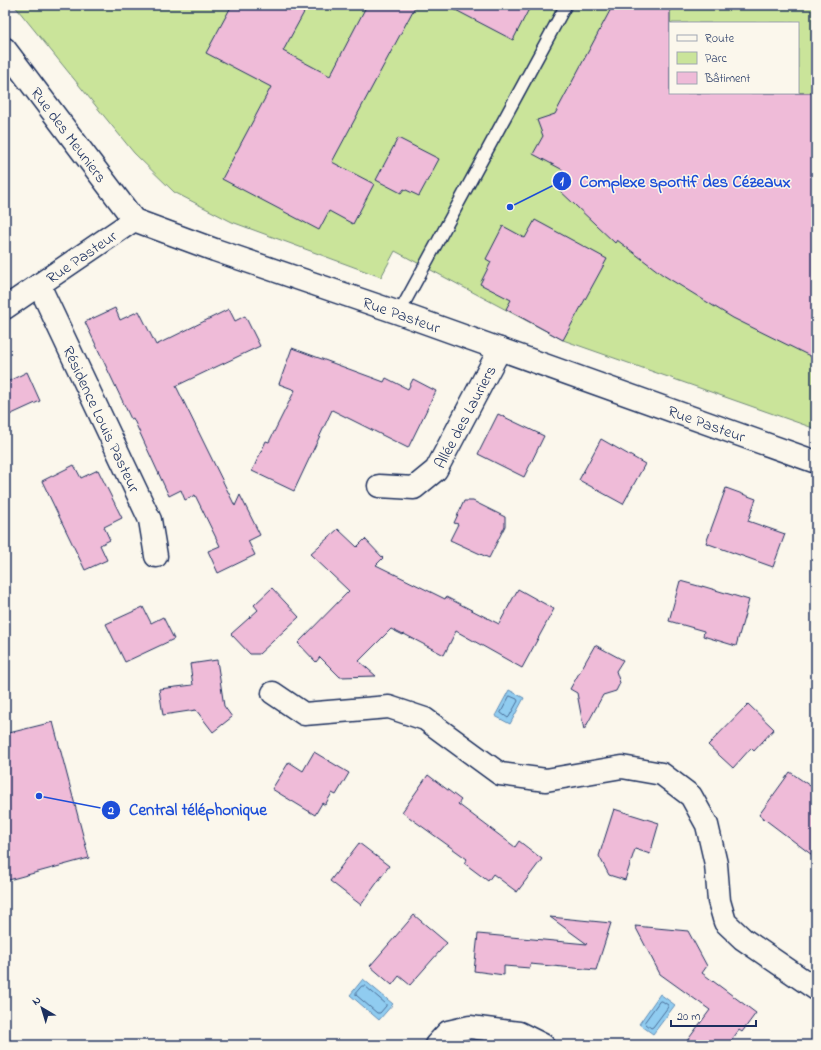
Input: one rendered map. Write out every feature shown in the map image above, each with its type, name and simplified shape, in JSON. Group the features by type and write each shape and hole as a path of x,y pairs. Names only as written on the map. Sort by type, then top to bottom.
{"street":[{"name":"Rue des Meuniers","path":"5,49 134,220"},
{"name":"Rue Pasteur","path":"5,308 134,220 816,462"},
{"name":"Résidence Louis Pasteur","path":"39,285 150,520 156,556"},
{"name":"Allée des Lauriers","path":"379,486 414,488 436,470 500,349"},
{"path":"273,693 304,714 389,707 425,719 500,774 546,780 622,766 662,774 691,796 707,825 716,864 719,900 725,922 742,939 816,989"},
{"path":"436,1045 448,1032 470,1027 519,1033 543,1045"}],"lane":[{"path":"399,313 566,5"}],"green space":[{"path":"14,5 816,5 816,429 563,340 395,251 381,277 232,222 174,192 134,153"}],"water":[{"path":"509,690 524,698 510,724 495,716"},
{"path":"363,979 393,1004 379,1020 350,995"},
{"path":"660,994 675,1005 653,1034 639,1024"}],"building":[{"path":"232,5 308,5 283,51 330,76 367,5 416,5 332,162 374,184 353,224 329,211 319,230 222,179 271,87 206,53"},
{"path":"446,5 531,5 513,40"},
{"path":"613,5 670,5 669,94 816,93 816,359 733,318 663,275 617,240 615,243 555,186 563,170 533,154 543,136 537,120 555,114"},
{"path":"398,138 439,159 419,196 404,189 401,193 376,180"},
{"path":"535,220 607,259 563,340 506,309 511,300 480,284 491,262 486,259 503,226 525,238"},
{"path":"115,308 120,320 139,311 156,345 229,309 235,321 245,316 260,346 176,386 235,506 240,495 260,535 248,541 255,555 218,573 208,551 220,546 195,495 185,500 181,490 169,496 133,418 131,419 85,322"},
{"path":"292,348 384,382 386,378 408,389 413,379 436,391 408,448 332,410 294,491 252,471 266,441 269,442 295,390 279,384"},
{"path":"27,372 40,401 5,417 5,383"},
{"path":"498,414 544,436 524,477 478,454"},
{"path":"601,439 645,464 623,504 579,480"},
{"path":"74,465 81,478 98,470 122,518 104,527 110,540 100,545 107,560 85,570 42,481"},
{"path":"726,488 756,499 748,521 785,534 773,567 706,543"},
{"path":"464,501 473,501 505,517 505,526 489,558 450,540 458,524 454,523"},
{"path":"338,529 357,547 365,539 383,558 376,565 445,599 446,597 499,624 518,589 554,609 522,668 456,631 444,655 404,634 403,635 391,629 359,661 376,676 340,677 320,657 316,662 298,643 349,591 310,554"},
{"path":"680,581 749,600 736,646 703,636 704,631 669,621"},
{"path":"272,588 299,617 259,654 250,654 231,634 258,610 254,605"},
{"path":"143,607 151,623 163,617 174,639 125,662 106,624"},
{"path":"595,645 623,660 616,671 620,683 616,691 603,695 584,730 577,693 570,689"},
{"path":"217,660 224,706 232,717 213,732 196,710 163,715 159,689 193,685 190,664"},
{"path":"748,704 774,729 754,751 751,748 733,768 708,745"},
{"path":"53,722 89,858 5,881 5,734"},
{"path":"314,752 349,773 336,795 332,793 325,805 322,803 315,815 272,789 289,762 303,771"},
{"path":"790,772 816,790 816,858 759,815"},
{"path":"428,775 461,800 458,804 515,847 519,841 542,859 517,892 493,874 488,881 464,863 467,859 402,812"},
{"path":"614,809 659,823 650,854 635,849 625,880 609,875 599,856"},
{"path":"359,843 389,866 361,905 330,881"},
{"path":"414,915 447,943 410,985 399,976 392,985 370,966"},
{"path":"550,917 611,923 596,970 530,964 530,968 504,966 504,975 474,971 478,934 587,944"},
{"path":"635,926 688,931 707,966 702,973 756,1013 742,1032 739,1030 728,1045 684,1045 710,1010 660,974"}],"place":[{"name":"Complexe sportif des Cézeaux","path":"510,207"},
{"name":"Central téléphonique","path":"39,796"}]}
